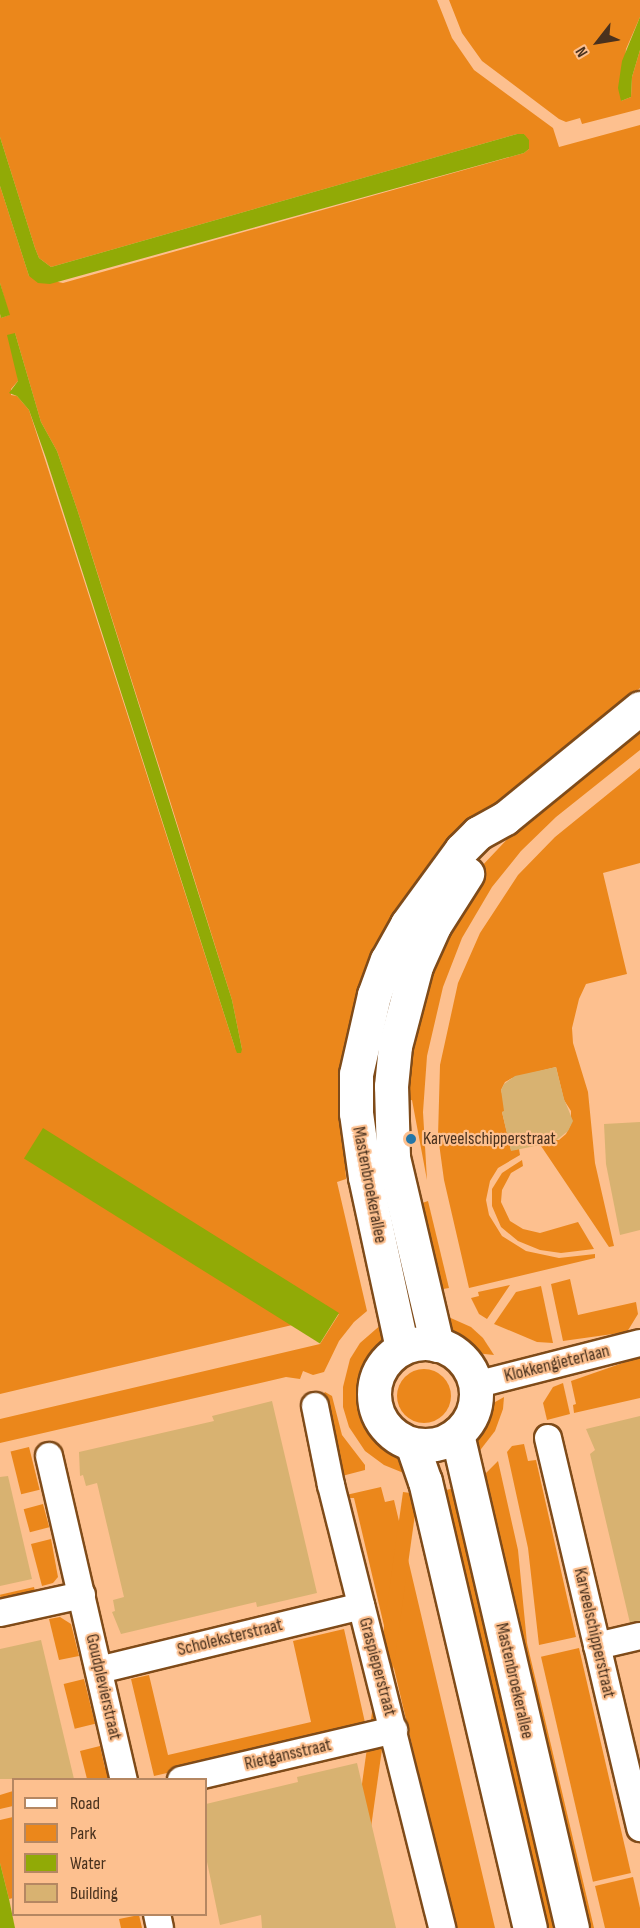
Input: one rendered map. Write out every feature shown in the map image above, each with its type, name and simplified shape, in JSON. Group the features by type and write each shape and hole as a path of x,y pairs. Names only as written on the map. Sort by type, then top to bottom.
{"main road":[{"name":"Mastenbroekerallee","path":"402,1348 358,1144 356,1074 374,995 387,960 428,891 478,833 505,818 640,708"},
{"name":"Mastenbroekerallee","path":"437,1345 393,1157 391,1124 395,1046 416,966 434,926 455,889 505,818"},
{"path":"419,1343 437,1345 455,1353 468,1367 475,1385 475,1403 469,1420 457,1434 444,1442 428,1445 412,1444 390,1431 375,1408 374,1391 378,1373 388,1359 402,1348 419,1343"},
{"name":"Mastenbroekerallee","path":"457,1434 572,1928"},
{"path":"412,1444 425,1481 530,1928"}],"street":[{"name":"Klokkengieterlaan","path":"475,1385 640,1343"},
{"name":"Graspieperstraat","path":"315,1406 331,1485 442,1928"},
{"name":"Karveelschipperstraat","path":"548,1438 640,1827"},
{"name":"Goudplevierstraat","path":"49,1456 124,1778"},
{"path":"0,1612 82,1595"},
{"name":"Scholeksterstraat","path":"99,1670 361,1606"},
{"path":"597,1646 640,1636"},
{"name":"Rietgansstraat","path":"185,1778 394,1730"}],"green space":[{"path":"0,0 437,0 452,38 474,70 553,128 559,147 640,125 640,688 421,883 344,1145 346,1179 337,1182 367,1311 354,1322 339,1341 324,1372 313,1375 303,1371 300,1379 286,1377 0,1443 0,1419 320,1344 339,1314 0,1394 0,315 1,318 9,315 0,283 0,186 29,276 63,283 524,153 529,149 524,134 517,134 51,267 39,258 35,248 0,137","holes":["15,333 41,422 57,451 78,512 232,1000 242,1049 235,1048 29,410 17,396 11,395 11,389 18,381"]},
{"path":"449,0 640,0 640,17 626,49 621,101 631,97 632,77 640,50 640,109 582,124 580,118 566,122 559,119 482,61 462,33"},
{"path":"640,725 640,750 556,817 521,851 492,887 462,938 443,987 427,1056 423,1112 427,1180 412,1100 399,1102 410,1012 480,868 531,814"},
{"path":"640,768 640,863 603,873 627,974 586,984 579,999 572,1028 573,1043 588,1092 595,1163 614,1246 609,1247 537,1140 559,1140 566,1134 571,1124 571,1111 564,1100 556,1067 512,1078 505,1082 501,1090 507,1111 502,1112 511,1150 519,1149 520,1155 498,1168 490,1181 486,1200 489,1215 502,1236 526,1251 559,1258 595,1254 595,1258 469,1288 444,1180 438,1136 440,1065 458,983 480,933 518,875 555,837"},
{"path":"522,1160 523,1166 511,1173 502,1190 501,1202 510,1221 523,1229 540,1233 578,1222 594,1249 561,1253 540,1250 518,1241 501,1227 492,1206 492,1189 502,1173"},
{"path":"428,1201 449,1288 432,1291 422,1203"},
{"path":"570,1279 578,1315 636,1302 638,1314 627,1332 563,1341 551,1284"},
{"path":"510,1285 487,1319 479,1314 471,1298 479,1296 478,1292"},
{"path":"541,1286 553,1343 537,1342 494,1324 516,1292"},
{"path":"444,1315 471,1327 483,1338 494,1355 475,1353 456,1341 449,1334"},
{"path":"383,1323 383,1341 363,1380 362,1402 370,1426 380,1438 401,1454 406,1474 384,1465 365,1451 349,1427 343,1407 343,1387 350,1359 360,1343"},
{"path":"640,1357 640,1398 574,1413 573,1405 576,1404 571,1381"},
{"path":"419,1369 429,1369 439,1373 447,1381 451,1396 447,1411 439,1419 429,1423 419,1423 409,1419 401,1411 397,1401 397,1391 401,1381 409,1373"},
{"path":"563,1383 570,1414 547,1420 543,1403 553,1387"},
{"path":"325,1392 332,1396 342,1435 365,1465 365,1470 342,1476 321,1398"},
{"path":"504,1397 503,1409 495,1431 471,1462 470,1437 488,1406"},
{"path":"524,1444 528,1461 536,1460 576,1637 539,1645 528,1548 507,1452 512,1446"},
{"path":"29,1447 40,1490 21,1494 11,1452"},
{"path":"498,1461 518,1550 527,1643 594,1928 577,1928 483,1476"},
{"path":"381,1487 385,1502 394,1500 495,1928 455,1928 354,1498 347,1498 346,1495"},
{"path":"458,1487 563,1928 535,1928 435,1493"},
{"path":"403,1492 418,1494 357,1928 342,1928"},
{"path":"43,1504 49,1527 30,1532 24,1509"},
{"path":"51,1539 58,1577 53,1583 42,1586 31,1544"},
{"path":"34,1587 36,1596 2,1604 0,1595"},
{"path":"60,1617 71,1624 79,1656 59,1660 49,1619"},
{"path":"344,1629 366,1727 154,1776 131,1679 149,1675 168,1755 311,1722 293,1641"},
{"path":"579,1648 631,1873 593,1882 541,1657"},
{"path":"84,1679 95,1724 75,1729 64,1684"},
{"path":"100,1746 105,1768 113,1768 115,1778 87,1778 80,1751"},
{"path":"12,1791 12,1806 0,1809 0,1795"},
{"path":"12,1817 12,1898 9,1899 0,1863 0,1820"},
{"path":"633,1877 640,1908 640,1928 605,1928 595,1886"},
{"path":"139,1916 142,1928 121,1928 119,1919"}],"water":[{"path":"640,17 640,50 632,77 631,97 621,101 618,88 622,61"},
{"path":"517,134 524,134 529,140 529,149 524,153 50,284 38,283 29,276 0,186 0,137 35,248 39,258 51,267"},
{"path":"0,283 10,315 1,318 0,314"},
{"path":"15,333 41,422 57,451 78,512 232,1000 241,1053 237,1053 235,1048 46,458 29,410 17,396 9,393 18,381 7,335"},
{"path":"43,1128 339,1313 320,1344 24,1159"},
{"path":"0,1863 15,1928 0,1928"}],"building":[{"path":"556,1067 564,1099 573,1121 568,1131 554,1142 511,1151 502,1112 504,1111 501,1090 504,1084 515,1076"},
{"path":"640,1122 640,1230 620,1235 606,1164 604,1124"},
{"path":"272,1401 317,1593 257,1607 256,1602 121,1634 112,1612 115,1611 113,1600 124,1597 97,1483 86,1486 83,1475 80,1476 79,1452 214,1421 212,1416"},
{"path":"640,1416 640,1621 630,1623 590,1454 595,1450 586,1429"},
{"path":"8,1476 32,1579 0,1586 0,1477"},
{"path":"41,1640 74,1778 0,1779 0,1649"},
{"path":"357,1763 396,1928 262,1928 261,1915 220,1925 207,1862 207,1804 298,1782 297,1777"}],"place":[{"name":"Karveelschipperstraat","path":"411,1139"}]}
